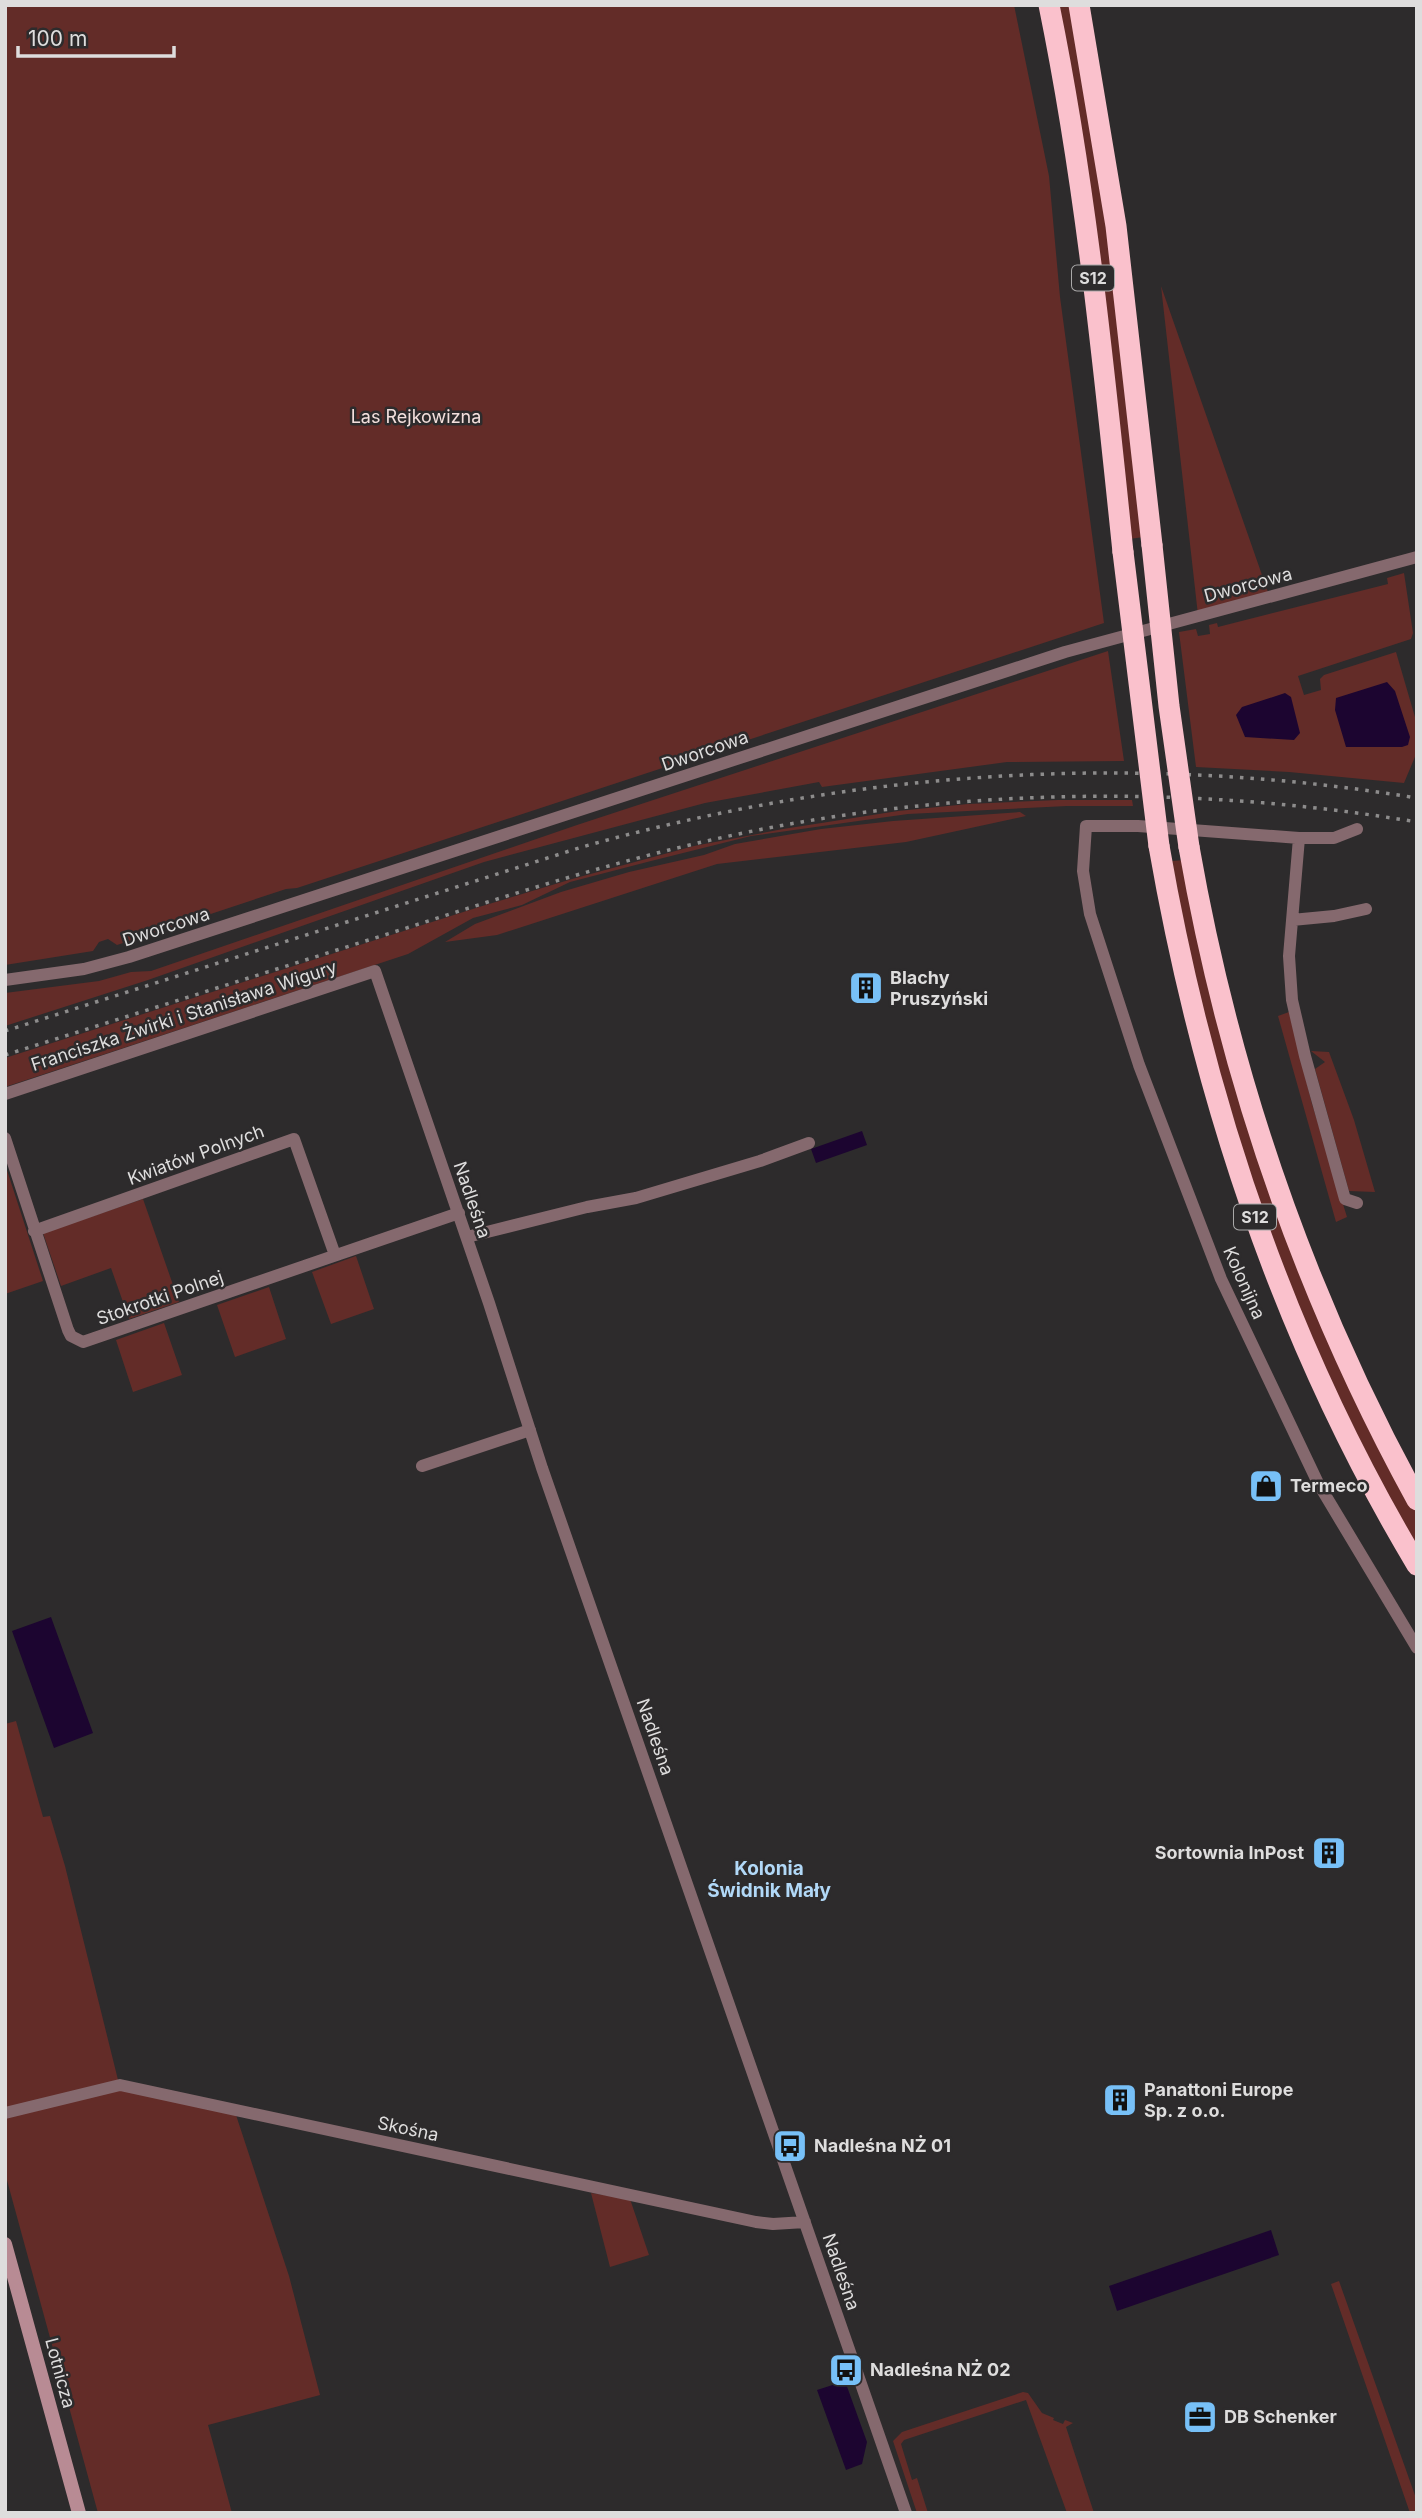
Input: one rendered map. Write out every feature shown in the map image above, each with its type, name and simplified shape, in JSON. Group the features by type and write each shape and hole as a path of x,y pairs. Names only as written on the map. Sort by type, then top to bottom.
{"highway":[{"name":"S12","path":"1049,5 1073,137 1093,278 1158,846 1177,942 1205,1060 1259,1230 1329,1397 1373,1486 1417,1565"},
{"name":"S12","path":"1079,5 1119,250 1169,706 1189,846 1207,942 1227,1024 1275,1180 1309,1273 1348,1363 1417,1500"}],"main road":[{"name":"Lotnicza","path":"5,2244 79,2513"}],"street":[{"name":"Dworcowa","path":"5,979 84,969 129,957 1065,652 1417,557"},
{"name":"Kolonijna","path":"1299,838 1138,826 1086,826 1083,870 1090,914 1139,1065 1221,1279 1318,1483 1417,1648"},
{"path":"1357,829 1335,838 1299,838 1290,977 1298,1028 1345,1199 1357,1203"},
{"path":"1292,920 1334,916 1366,909"},
{"name":"Franciszka Żwirki i Stanisława Wigury","path":"5,1094 375,971"},
{"name":"Nadleśna","path":"375,971 459,1213 530,1430 906,2513"},
{"name":"Stokrotki Polnej","path":"5,1139 68,1330 71,1336 83,1342 459,1213"},
{"name":"Kwiatów Polnych","path":"34,1231 294,1139 335,1255"},
{"path":"467,1237 587,1207 636,1198 760,1161 809,1143"},
{"path":"422,1466 530,1430"},
{"name":"Skośna","path":"5,2113 120,2085 756,2222 805,2222"}],"green space":[{"name":"Las Rejkowizna","path":"5,5 1014,5 1049,176 1060,297 1104,623 117,945 108,939 99,942 93,951 5,965"},
{"path":"1055,5 1072,5 1103,182 1144,537 1129,539"},
{"path":"1161,286 1269,595 1198,615"},
{"path":"1404,573 1413,633 1411,639 1298,676 1304,695 1321,690 1320,679 1324,675 1396,652 1417,724 1417,752 1404,783 1289,772 1196,767 1179,632 1196,629 1198,636 1210,634 1209,625 1217,623 1218,627 1388,584 1387,578"},
{"path":"1108,651 1124,761 1007,762 822,787 819,782 705,803 484,862 148,980 5,1026 5,993 99,981 131,972 151,971 577,825"},
{"path":"1132,800 1133,806 1067,806 908,814 751,836 570,882 522,905 473,918 408,954 5,1087 5,1058 572,879 694,846 783,829 898,811 968,804"},
{"path":"1020,812 1026,816 906,842 717,864 497,935 445,942 475,924 561,892 629,872 704,855 735,844 821,829"},
{"path":"1185,860 1212,990 1379,1442 1417,1512 1417,1552 1322,1369 1247,1174 1196,993 1172,861"},
{"path":"1289,1012 1312,1104 1347,1217 1336,1222 1278,1016"},
{"path":"1311,1051 1329,1052 1354,1120 1375,1192 1349,1191 1315,1069 1325,1062"},
{"path":"5,1164 43,1281 5,1294"},
{"path":"143,1199 179,1302 129,1319 111,1268 61,1286 43,1233"},
{"path":"356,1256 374,1309 331,1324 312,1272"},
{"path":"269,1287 286,1339 235,1357 217,1305"},
{"path":"164,1323 182,1375 133,1392 116,1340"},
{"path":"16,1721 43,1817 50,1816 65,1866 120,2088 236,2115 289,2276 320,2395 208,2425 232,2513 98,2513 5,2173 5,1724"},
{"path":"591,2193 630,2199 649,2255 610,2267"},
{"path":"1339,2281 1417,2501 1417,2513 1410,2513 1331,2284"},
{"path":"1023,2392 1028,2393 1042,2413 1054,2418 1053,2420 1063,2424 1065,2420 1073,2423 1066,2427 1094,2513 1067,2513 1026,2400 904,2440 901,2444 912,2480 917,2478 928,2513 917,2513 893,2441 902,2432"}],"shaded area":[{"path":"1387,682 1395,691 1410,737 1408,745 1346,747 1335,710 1336,698"},
{"path":"1285,693 1291,697 1300,733 1294,740 1245,737 1236,715 1242,707"},
{"path":"862,1131 867,1145 816,1163 811,1149"},
{"path":"51,1617 93,1733 54,1748 12,1631"},
{"path":"1271,2230 1279,2255 1117,2311 1109,2286"},
{"path":"845,2381 867,2442 862,2464 846,2470 817,2390"}],"railway":[{"path":"5,1031 582,847 685,821 788,800 997,776 1102,773 1207,775 1312,784 1417,798"},
{"path":"5,1055 537,887 633,859 779,826 938,804 1098,796 1258,802 1417,822"}],"place":[{"name":"Blachy Pruszyński","path":"866,988"},
{"name":"Termeco","path":"1266,1486"},
{"name":"Sortownia InPost","path":"1329,1853"},
{"name":"Panattoni Europe Sp. z o.o.","path":"1120,2100"},
{"name":"Nadleśna NŻ 01","path":"790,2146"},
{"name":"Nadleśna NŻ 02","path":"846,2370"},
{"name":"DB Schenker","path":"1200,2417"}],"district":[{"name":"Kolonia Świdnik Mały","path":"769,1879"}]}
